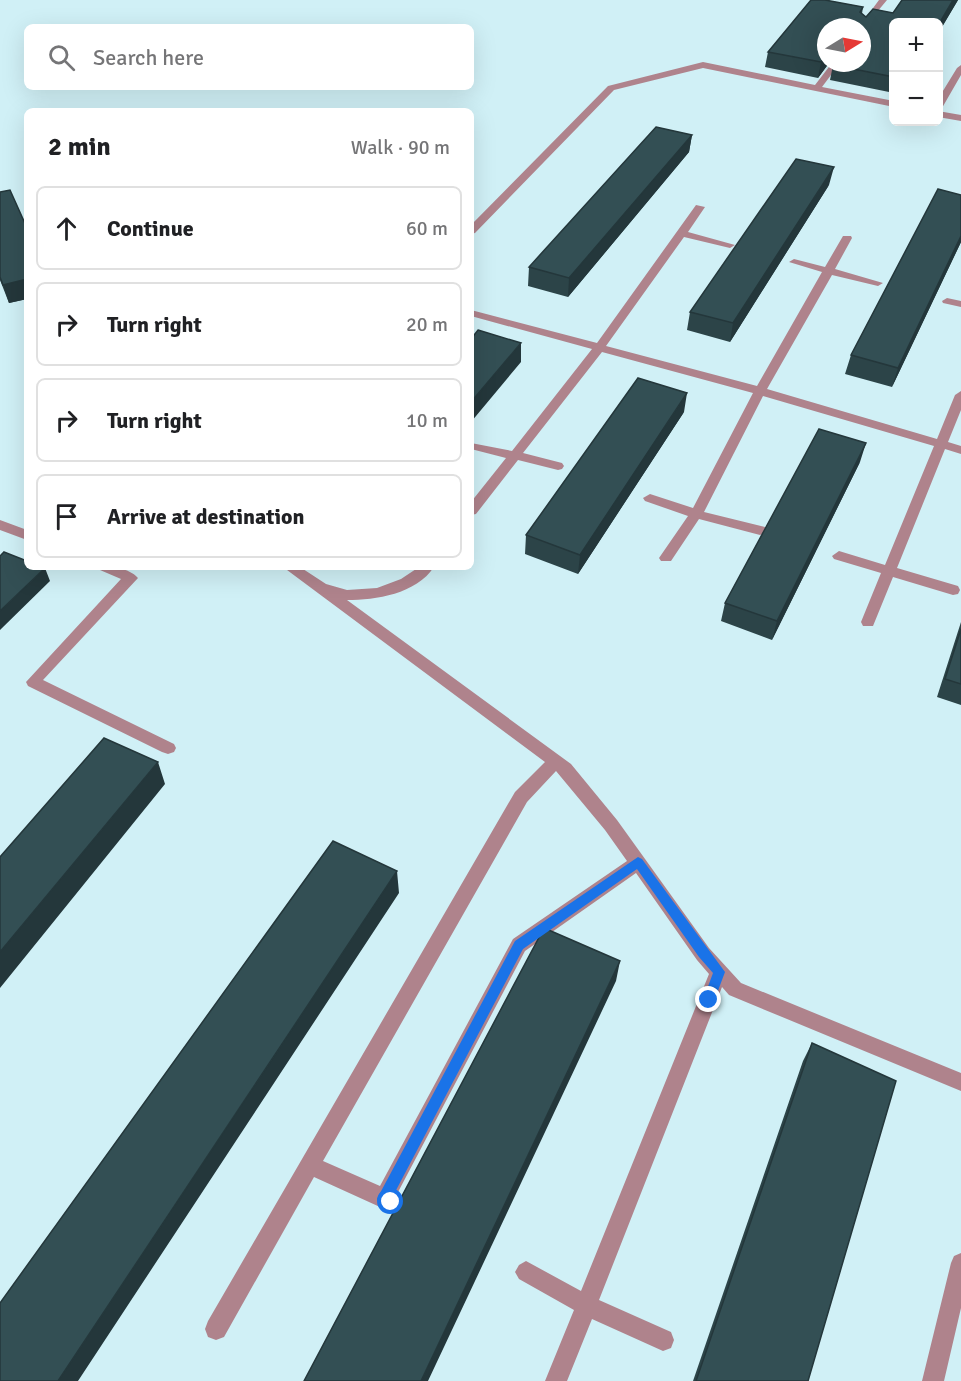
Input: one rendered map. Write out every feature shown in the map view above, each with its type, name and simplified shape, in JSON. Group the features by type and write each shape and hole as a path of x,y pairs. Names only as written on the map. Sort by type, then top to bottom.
{"lane":[{"path":"870,18 883,0"},
{"path":"474,228 611,88 703,65 889,103"},
{"path":"943,101 961,68"},
{"path":"817,88 829,72"},
{"path":"943,115 961,118"},
{"path":"474,507 599,348 700,207"},
{"path":"681,233 730,245"},
{"path":"666,558 696,514 760,391 847,237"},
{"path":"794,262 878,283"},
{"path":"947,301 961,304"},
{"path":"474,315 760,391 961,450"},
{"path":"868,622 961,395"},
{"path":"475,446 558,466"},
{"path":"650,498 696,514 760,530"},
{"path":"0,525 24,534"},
{"path":"839,556 953,590"},
{"path":"294,570 565,769 612,825 703,954 735,989 961,1082"},
{"path":"323,589 352,595 373,594 402,584 421,575 425,570"},
{"path":"136,572 33,682 168,748"},
{"path":"216,1329 521,797 555,762"},
{"path":"310,1165 387,1200 519,945 638,862"},
{"path":"556,1381 719,972"},
{"path":"933,1381 961,1263"},
{"path":"526,1272 585,1305 663,1340"}],"building":[{"path":"811,0 825,0 863,7 860,12 866,17 873,9 893,13 902,0 953,0 942,18 889,18 889,76 869,72 871,72 871,18 817,18 817,61 768,52"},
{"path":"656,127 692,135 569,278 529,267"},
{"path":"796,159 834,167 733,323 690,312"},
{"path":"938,189 961,195 961,236 898,368 851,355"},
{"path":"10,190 24,221 24,280 3,285 0,277 0,192"},
{"path":"478,330 521,343 474,398 474,335"},
{"path":"638,378 687,393 580,555 526,535"},
{"path":"819,429 866,443 777,621 725,603"},
{"path":"4,552 24,560 24,570 43,570 0,611 0,556"},
{"path":"961,629 961,684 945,679"},
{"path":"104,738 158,762 0,952 0,857"},
{"path":"333,841 397,871 58,1381 0,1381 0,1303"},
{"path":"544,928 620,961 421,1381 304,1381"},
{"path":"812,1043 896,1081 808,1381 696,1381"}],"route":[{"path":"391,1202 384,1199 519,945 638,862 703,954 719,972 709,1000"}]}
